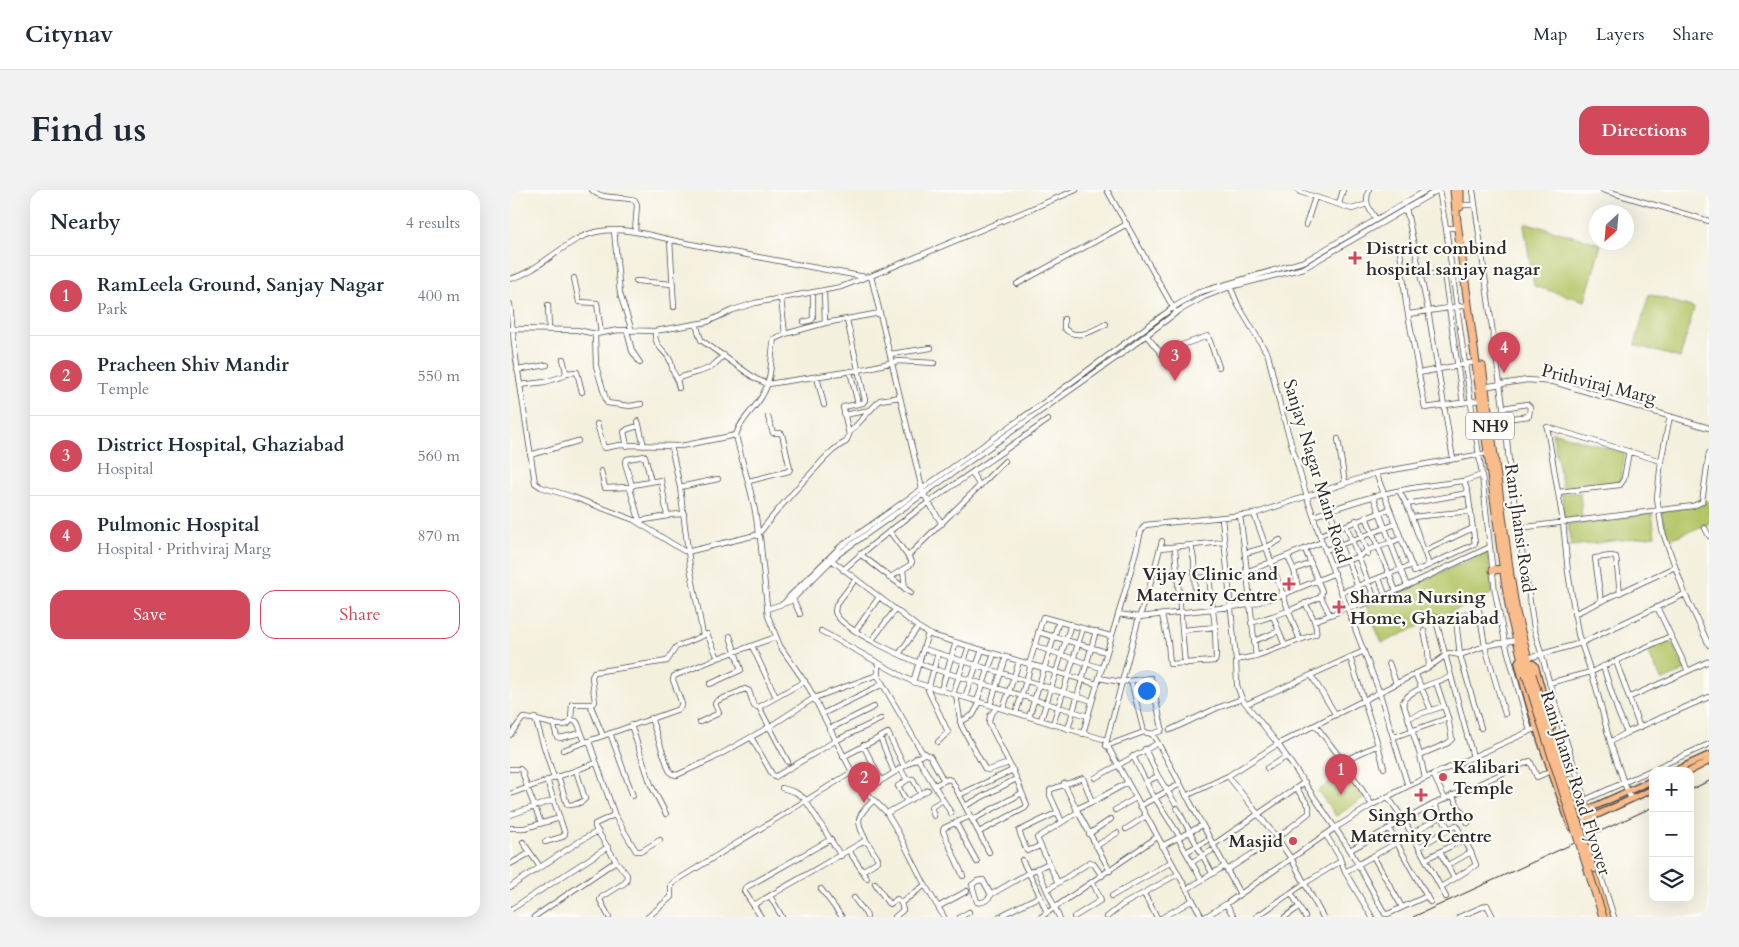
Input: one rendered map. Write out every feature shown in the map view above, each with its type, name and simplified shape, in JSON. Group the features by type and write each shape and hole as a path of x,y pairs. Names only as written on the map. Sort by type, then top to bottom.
{"highway":[{"name":"Rani Jhansi Road","path":"1454,190 1501,529"},
{"name":"Rani Jhansi Road","path":"1460,190 1460,247 1476,362 1482,387 1488,453 1526,659"},
{"name":"Rani Jhansi Road","path":"1503,542 1503,569 1511,617 1516,640 1526,659"},
{"path":"1493,570 1503,569"},
{"name":"Rani Jhansi Road Flyover","path":"1526,659 1602,917"},
{"name":"Rani Jhansi Road Flyover","path":"1529,674 1607,917"}],"main road":[{"path":"1583,822 1560,755 1535,665 1526,659 1518,662 1537,728 1571,827 1583,822 1649,791"},
{"path":"1683,767 1709,755"},
{"path":"1694,769 1709,762"},
{"path":"1580,813 1649,782"}],"street":[{"path":"592,190 594,193 602,195 635,200 637,205 635,232"},
{"path":"511,329 577,330 595,334 655,331 714,320 743,307 848,285 1076,190"},
{"path":"1107,190 1177,312"},
{"path":"1298,190 1352,209 1367,204"},
{"path":"1339,204 1343,190"},
{"path":"1369,190 1366,198 1367,204 1376,219"},
{"path":"922,491 1002,439 1177,312 1230,285 1305,261 1427,190"},
{"path":"785,602 829,559 1174,307 1197,293 1304,268 1439,190 1482,475 1495,592 1505,642 1530,731"},
{"path":"1473,190 1505,419 1510,474 1534,628 1566,744 1588,810"},
{"path":"1603,190 1709,221"},
{"path":"1306,225 1315,197"},
{"path":"1459,205 1475,205"},
{"path":"1406,208 1428,310 1453,459"},
{"path":"1017,284 1127,224"},
{"path":"1446,228 1460,228"},
{"path":"614,230 620,294 632,351 640,363"},
{"path":"510,279 526,272 586,235 614,230 635,232 865,277"},
{"path":"670,240 674,307"},
{"path":"1448,247 1460,247"},
{"path":"1400,250 1425,408 1482,400"},
{"path":"1421,275 1463,270"},
{"path":"1444,273 1463,402"},
{"path":"871,276 922,491 928,504 942,524"},
{"path":"574,278 579,302 597,303 601,333"},
{"path":"636,281 672,284"},
{"name":"Sanjay Nagar Main Road","path":"1230,285 1238,305 1268,355 1281,409 1307,497 1322,542 1380,691 1408,786"},
{"path":"824,290 825,323"},
{"path":"804,322 813,318 813,292"},
{"path":"781,298 785,334"},
{"path":"510,304 511,329 536,485 640,522 688,552 758,535 789,496 829,454 846,442 849,435 880,400 900,397"},
{"path":"548,305 550,329"},
{"path":"1409,314 1468,305"},
{"path":"880,313 825,323 774,339 772,368 768,384 736,435 756,512 767,592 767,609 776,637 785,654 805,681 852,772 865,791 887,813 944,917"},
{"path":"1064,319 1064,328 1073,334 1082,335 1106,324"},
{"path":"847,320 865,400 864,403 843,406 849,435"},
{"path":"696,324 701,340 756,379 768,384 905,361 934,363"},
{"path":"655,331 657,344 669,359 673,374 678,379 679,388"},
{"path":"595,334 596,366 607,403 630,406 641,404"},
{"path":"1146,335 1164,357 1179,346 1208,336 1219,367"},
{"path":"890,354 930,348"},
{"path":"678,379 706,370 724,355"},
{"path":"563,359 566,373"},
{"path":"1419,373 1476,362"},
{"path":"517,370 547,365"},
{"path":"850,371 858,404"},
{"path":"520,385 550,381 564,376 566,373 577,372 582,392"},
{"path":"816,377 824,405"},
{"name":"Prithviraj Marg","path":"1482,387 1527,380 1554,382 1709,428"},
{"path":"1503,408 1527,404 1530,407 1529,416 1505,419"},
{"path":"844,415 871,410"},
{"path":"1670,416 1661,461 1657,498 1662,530 1686,594 1707,634 1709,644"},
{"path":"749,481 789,470 782,434 773,434 768,417"},
{"path":"843,570 860,554 928,504 1048,420"},
{"path":"627,446 624,432 638,423 644,446"},
{"path":"597,424 603,447 620,445 688,445 736,435"},
{"path":"1632,799 1624,783 1610,742 1574,614 1563,522 1547,427 1661,461"},
{"path":"1338,439 1345,483"},
{"path":"530,455 578,441"},
{"path":"671,446 680,487 688,552 704,635"},
{"path":"1558,492 1620,484 1624,479 1629,451"},
{"path":"1083,734 1141,531 1145,526 1254,514 1376,473 1488,453"},
{"path":"1519,528 1693,506 1702,502 1709,453"},
{"path":"640,522 625,461 627,459 645,457 651,482"},
{"path":"908,556 1005,461"},
{"path":"602,471 604,488 631,486 661,480 668,516"},
{"path":"972,473 980,486"},
{"path":"1376,473 1414,572 1474,544 1471,511 1464,480"},
{"path":"1314,516 1373,496 1464,480 1482,475"},
{"path":"680,487 718,480"},
{"path":"1399,491 1412,517 1429,565"},
{"path":"1406,504 1468,493"},
{"path":"1373,496 1407,586"},
{"path":"1320,535 1356,520 1390,509"},
{"path":"1330,510 1335,529 1364,604"},
{"path":"1412,517 1471,511"},
{"path":"640,522 684,514"},
{"path":"1254,514 1300,640"},
{"path":"1240,516 1256,656"},
{"path":"1366,517 1396,591"},
{"path":"1222,518 1237,685 1242,699 1305,782 1358,863 1385,914 1427,896"},
{"path":"1356,520 1368,552"},
{"path":"1326,550 1396,524"},
{"path":"1346,525 1375,600"},
{"path":"1424,551 1473,528"},
{"path":"1705,528 1709,536"},
{"path":"890,532 912,563 890,578"},
{"path":"1331,565 1358,557 1401,538"},
{"path":"1245,553 1267,547 1280,540"},
{"path":"1162,541 1146,600 1139,617 1106,746 1186,889 1204,917 1372,805 1433,774 1537,728"},
{"path":"1160,548 1224,542"},
{"path":"1246,572 1273,563 1322,542"},
{"path":"1191,545 1195,594"},
{"path":"1314,621 1348,607 1364,604 1385,596 1490,547"},
{"path":"1175,548 1185,664"},
{"path":"1305,549 1322,591 1321,597 1330,615"},
{"path":"860,554 911,593"},
{"path":"1288,557 1294,570 1298,587"},
{"path":"1601,601 1595,558 1616,557 1620,593"},
{"path":"829,559 928,633 1097,684"},
{"path":"767,609 793,599 829,559"},
{"path":"1294,570 1310,563"},
{"path":"1342,592 1412,565"},
{"path":"1574,614 1675,567"},
{"path":"903,570 905,589"},
{"path":"1118,614 1139,617 1249,605 1282,595 1335,573"},
{"path":"1194,578 1227,576"},
{"path":"1162,615 1168,642 1170,664 1216,660 1215,627 1209,577"},
{"path":"1378,578 1385,596"},
{"path":"855,580 834,608 837,618 872,640 919,663 1088,716"},
{"path":"1146,600 1210,593"},
{"path":"1526,659 1581,643 1686,594"},
{"path":"856,630 879,597"},
{"path":"1251,623 1288,611 1321,597"},
{"path":"793,599 800,614"},
{"path":"1236,660 1256,656 1316,634 1317,630 1314,621 1305,603"},
{"path":"1657,607 1688,671"},
{"path":"1482,728 1460,654 1456,620 1459,616 1478,609 1485,646 1505,714"},
{"path":"872,640 895,610"},
{"path":"1273,616 1284,646"},
{"path":"1016,713 1027,680 1042,617 1110,636"},
{"path":"1435,617 1473,757"},
{"path":"1029,717 1059,621"},
{"path":"1041,720 1071,624"},
{"path":"899,654 918,627"},
{"path":"1183,630 1215,627"},
{"path":"1053,724 1083,628"},
{"path":"821,631 913,682 1106,740"},
{"path":"1068,729 1096,631"},
{"path":"1254,641 1279,631"},
{"path":"1038,632 1106,652"},
{"path":"1424,632 1430,667"},
{"path":"913,682 928,633"},
{"path":"510,735 522,719 535,718 564,725 568,724 571,720 572,704 596,702 592,677 594,672 667,661 676,647 704,635 708,635 718,658"},
{"path":"710,684 741,671 730,636"},
{"path":"1549,683 1590,672 1671,636"},
{"path":"563,750 679,709 682,706 673,680 674,676 776,637"},
{"path":"1186,796 1228,776 1278,744 1430,667 1448,653 1460,654 1485,646 1516,640"},
{"path":"941,690 956,642"},
{"path":"752,646 776,698"},
{"path":"969,646 955,694 960,722 985,769 988,770 1009,763"},
{"path":"1034,646 1101,668"},
{"path":"924,649 1092,700"},
{"path":"965,697 982,650"},
{"path":"1247,704 1364,651"},
{"path":"938,653 928,687 929,694 948,730 948,733 938,742"},
{"path":"960,722 973,715 994,654"},
{"path":"1350,657 1384,768"},
{"path":"990,705 1006,658"},
{"path":"1616,661 1640,728"},
{"path":"1630,697 1709,661"},
{"path":"1003,709 1019,662"},
{"path":"1389,663 1396,683"},
{"path":"878,664 877,674 925,754 930,756 944,781"},
{"path":"1603,666 1627,733"},
{"path":"1415,673 1431,710"},
{"path":"651,718 669,770 674,775 681,774 769,727 814,698 877,674"},
{"path":"1311,676 1336,714"},
{"path":"1425,778 1413,730 1404,705 1404,699 1422,687 1451,676"},
{"path":"1098,678 1122,682 1150,678 1162,728 1161,731 1152,734 1144,732 1106,746"},
{"path":"759,707 805,681"},
{"path":"1131,681 1144,732"},
{"path":"1420,755 1451,741 1452,736 1448,718 1436,682"},
{"path":"822,714 883,684"},
{"path":"700,722 719,713 715,704 717,701 745,689 750,691 754,706 759,707 788,762"},
{"path":"1610,742 1709,697"},
{"path":"1170,730 1217,708 1242,699"},
{"path":"590,704 603,736"},
{"path":"1408,718 1444,706"},
{"path":"979,832 1026,807 1013,770 989,723 990,716 997,707"},
{"path":"829,729 874,708"},
{"path":"535,718 567,804 571,805 585,799 576,770"},
{"path":"1394,737 1448,718"},
{"path":"751,737 775,777 835,741 881,719"},
{"path":"571,720 576,721 587,742 614,814 636,851 642,851 660,840"},
{"path":"553,723 560,738 581,733"},
{"path":"631,725 651,785 666,814"},
{"path":"1316,726 1343,761 1372,805"},
{"path":"610,733 633,796"},
{"path":"843,756 887,733 890,734 907,780"},
{"path":"1152,734 1240,894"},
{"path":"880,737 894,772"},
{"path":"1095,778 1158,743"},
{"path":"1585,800 1709,744"},
{"path":"863,745 881,780"},
{"path":"1343,761 1378,745"},
{"path":"1145,749 1212,873"},
{"path":"865,791 925,754"},
{"path":"1132,756 1201,879"},
{"path":"918,757 951,814"},
{"path":"1267,768 1286,757"},
{"path":"1350,850 1452,795 1530,761 1537,777 1551,771"},
{"path":"510,794 596,763"},
{"path":"510,769 522,770 541,824"},
{"path":"959,795 1013,770"},
{"path":"648,917 671,897 671,885 674,882 807,802 852,772"},
{"path":"1433,774 1445,799"},
{"path":"1146,782 1158,776"},
{"path":"1228,776 1292,860 1323,917"},
{"path":"1062,822 1050,795 1050,790 1064,783 1083,778 1092,802"},
{"path":"544,842 565,835 547,780"},
{"path":"906,802 898,786 907,780 912,780 921,794"},
{"path":"935,785 950,780 989,852"},
{"path":"965,806 1016,780"},
{"path":"1213,846 1305,782"},
{"path":"1064,783 1110,871"},
{"path":"1058,882 1040,846 1038,836 1062,822 1077,810 1127,783"},
{"path":"1140,806 1180,784"},
{"path":"782,788 795,792 807,802 841,856"},
{"path":"1186,889 1277,838 1309,813 1309,806 1296,788"},
{"path":"887,813 928,790"},
{"path":"963,876 942,831 1022,793"},
{"path":"1452,795 1468,823"},
{"path":"1388,796 1404,820 1446,897"},
{"path":"1115,810 1136,798"},
{"path":"510,815 554,800"},
{"path":"862,871 878,861 861,829 859,817 861,812 874,800"},
{"path":"934,816 931,807 944,800"},
{"path":"1434,804 1449,829"},
{"path":"1040,846 1027,851 1019,831 1058,812"},
{"path":"607,916 600,902 601,898 626,882 627,878 626,872 616,861 595,824 614,814"},
{"path":"1126,829 1146,816"},
{"path":"1411,834 1442,816"},
{"path":"510,828 525,828 560,818"},
{"path":"1089,834 1112,819"},
{"path":"956,823 977,862"},
{"path":"1419,847 1456,825 1464,839 1476,866 1441,887"},
{"path":"1162,846 1198,827"},
{"path":"1389,828 1430,902"},
{"path":"510,887 598,831"},
{"path":"1096,846 1117,832"},
{"path":"1326,835 1345,872 1372,917"},
{"path":"1041,917 1093,883 1157,837"},
{"path":"761,917 744,891 745,888 831,839"},
{"path":"1426,859 1464,839"},
{"path":"754,905 866,840"},
{"path":"1186,852 1206,841"},
{"path":"523,842 540,868"},
{"path":"1345,872 1396,843"},
{"path":"510,910 608,847"},
{"path":"849,851 867,878"},
{"path":"1192,862 1211,851"},
{"path":"1440,852 1454,878"},
{"path":"1448,865 1471,852"},
{"path":"510,864 530,853"},
{"path":"1373,856 1402,907"},
{"path":"1022,860 1047,913"},
{"path":"534,917 616,861"},
{"path":"1047,890 1092,862 1102,876"},
{"path":"1112,896 1171,862"},
{"path":"1259,916 1305,883 1341,862"},
{"path":"991,895 983,880 977,881 972,885 977,902 984,902 991,895 1028,872 1049,863"},
{"path":"1602,917 1585,869 1595,863 1597,864 1614,917"},
{"path":"1038,868 1059,917"},
{"path":"1107,917 1122,905 1178,874"},
{"path":"875,883 888,903 890,904 897,899 901,903 903,910 895,917"},
{"path":"1074,917 1101,900 1093,883"},
{"path":"901,903 925,885"},
{"path":"821,889 839,916"},
{"path":"938,907 967,891"},
{"path":"1144,894 1157,917"},
{"path":"1292,894 1305,917"},
{"path":"770,896 782,917"},
{"path":"1001,916 1040,896"},
{"path":"854,898 867,917"},
{"path":"1163,917 1170,915 1193,900"},
{"path":"1226,904 1234,917"},
{"path":"1460,917 1487,905 1493,917"},
{"path":"1285,917 1299,907"},
{"path":"960,917 969,912"}],"green space":[{"path":"1527,223 1589,241 1589,250 1599,250 1585,301 1534,286 1524,226"},
{"path":"1649,294 1694,308 1680,358 1635,345"},
{"path":"1552,432 1625,453 1620,481 1563,488"},
{"path":"1580,492 1582,518 1564,519 1562,494"},
{"path":"1709,501 1709,524 1669,539 1661,512"},
{"path":"1652,513 1655,536 1571,546 1568,524"},
{"path":"1487,552 1493,593 1382,643 1366,606"},
{"path":"1670,639 1685,670 1662,681 1647,650"},
{"path":"1346,770 1364,798 1336,816 1318,791"}],"railway":[{"path":"1694,788 1709,781"},
{"path":"1413,917 1649,809"}],"place":[{"name":"District combind hospital sanjay nagar","path":"1355,258"},
{"name":"Pulmonic Hospital","path":"1504,373"},
{"name":"District Hospital, Ghaziabad","path":"1175,381"},
{"name":"Vijay Clinic and Maternity Centre","path":"1289,584"},
{"name":"Sharma Nursing Home, Ghaziabad","path":"1339,607"},
{"name":"Kalibari Temple","path":"1443,777"},
{"name":"RamLeela Ground, Sanjay Nagar","path":"1341,795"},
{"name":"Singh Ortho Maternity Centre","path":"1421,795"},
{"name":"Pracheen Shiv Mandir","path":"864,803"},
{"name":"Masjid","path":"1293,841"}]}
